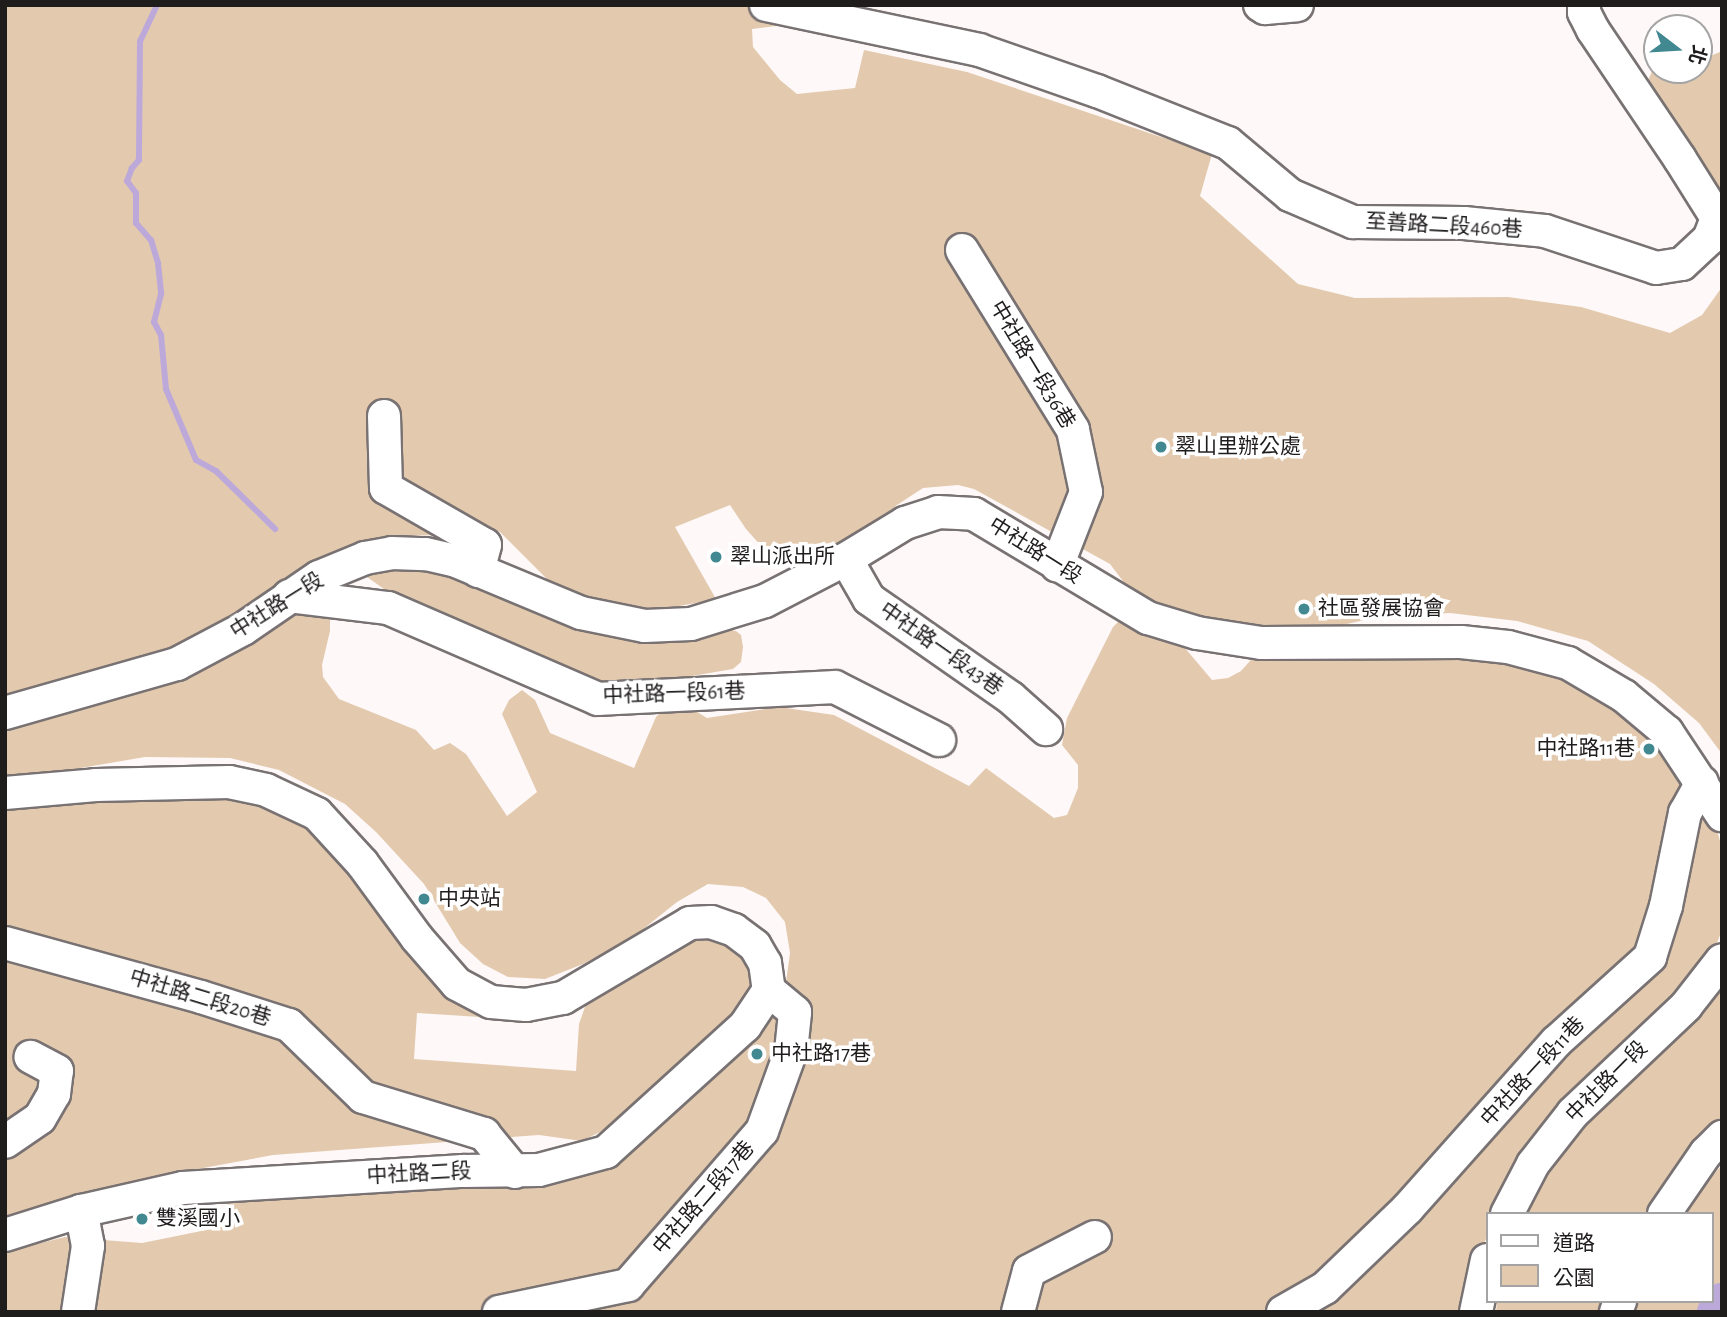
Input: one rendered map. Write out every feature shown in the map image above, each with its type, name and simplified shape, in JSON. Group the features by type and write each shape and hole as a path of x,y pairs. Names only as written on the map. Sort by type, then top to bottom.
{"street":[{"name":"至善路二段460巷","path":"766,5 979,50 1097,91 1228,142 1290,195 1353,222 1464,223 1545,231 1656,268 1682,264 1709,239 1717,218 1593,30 1584,12 1584,5"},
{"path":"1260,5 1265,8 1297,5"},
{"name":"中社路一段36巷","path":"962,250 1073,430 1086,492 1057,566"},
{"path":"384,416 386,488 485,545 478,571"},
{"name":"中社路一段","path":"5,712 177,664 243,629 319,577 365,558 392,553 426,554 478,571 581,613 645,625 691,624 765,601 846,559 905,523 938,512 974,514 1148,618 1223,639 1283,643 1461,642 1508,647 1567,663 1624,696 1667,732 1722,815"},
{"name":"中社路一段43巷","path":"846,559 869,599 1011,698 1046,729"},
{"name":"中社路一段61巷","path":"289,596 388,608 598,699 835,687 939,740"},
{"path":"5,793 96,785 229,782 266,790 317,814 362,863 416,938 457,985 491,1002 526,1005 563,998 690,923 711,922 734,930 755,946 765,963 769,990"},
{"name":"中社路一段11巷","path":"1283,1312 1321,1300 1408,1208 1556,1042 1650,957 1666,906 1685,813 1702,782"},
{"name":"中社路二段20巷","path":"5,943 201,997 289,1025 363,1097 484,1134 514,1171"},
{"name":"中社路一段","path":"1508,1212 1533,1164 1573,1113 1686,1006 1722,960"},
{"name":"中社路二段","path":"5,1235 81,1212 183,1188 463,1171 539,1170 607,1152 745,1026 769,990"},
{"name":"中社路二段17巷","path":"499,1312 628,1285 762,1131 791,1051 795,1012 769,990"},
{"path":"5,1142 40,1118 54,1094 57,1071 31,1057"},
{"path":"1665,1212 1706,1153 1722,1137"},
{"path":"78,1312 88,1246 81,1212"},
{"path":"1018,1312 1029,1271 1095,1237"},
{"path":"1476,1312 1486,1265"}],"green space":[{"path":"5,5 845,5 826,33 784,25 752,29 753,47 780,80 797,94 855,88 864,50 967,72 1212,154 1200,196 1298,284 1355,298 1508,297 1581,307 1670,333 1702,315 1722,287 1722,754 1699,723 1654,684 1588,641 1517,621 1450,613 1378,617 1320,630 1238,631 1135,597 1110,564 974,489 958,485 923,488 897,505 855,543 810,565 790,564 770,556 746,529 730,505 675,527 716,599 648,612 566,598 500,532 482,526 436,535 406,536 314,562 266,599 168,654 5,702"},
{"path":"1722,51 1722,206 1645,87 1646,84 1713,84 1713,55"},
{"path":"370,563 457,571 736,631 741,635 743,647 741,662 733,669 692,676 690,689 613,693 391,594 367,577 364,569"},
{"path":"289,601 330,612 330,631 322,665 323,677 339,699 416,730 434,750 450,743 466,754 507,816 537,792 502,714 509,700 522,690 535,700 550,733 634,768 656,717 664,709 684,704 707,718 779,707 834,715 969,786 986,768 1054,818 1067,815 1078,788 1078,765 1062,745 1067,718 1113,627 1123,617 1170,636 1185,648 1212,680 1228,678 1241,671 1258,652 1433,651 1549,666 1649,726 1686,773 1718,834 1722,848 1722,930 1708,966 1498,1212 1486,1212 1486,1239 1474,1271 1466,1312 5,1312 5,1252 65,1237 142,1243 226,1226 227,1195 596,1168 663,1123 732,1059 786,982 790,953 785,922 766,898 743,887 708,884 677,902 632,938 583,964 545,979 508,977 483,964 460,943 424,884 376,832 345,804 279,770 230,758 145,757 5,781 5,725"},
{"path":"226,788 315,820 479,1008 480,1017 417,1013 414,1059 576,1071 579,1024 586,1004 606,983 679,932 728,933 757,972 751,992 720,1031 669,1072 614,1125 582,1141 539,1135 273,1155 171,1174 94,1196 5,1228 5,803"},
{"path":"1722,972 1722,1126 1658,1212 1527,1212 1537,1190 1569,1140"},
{"path":"1722,1165 1722,1281 1713,1296 1713,1212 1687,1212 1705,1184"},
{"path":"1497,1303 1610,1303 1606,1312 1496,1312"},
{"path":"1638,1303 1709,1303 1705,1312 1635,1312"}],"waterway":[{"path":"157,5 140,41 139,160 132,168 127,181 136,193 136,223 151,240 158,263 161,294 154,322 161,335 166,389 196,460 216,471 275,529"},
{"path":"1716,1312 1722,1302"}],"place":[{"name":"翠山里辦公處","path":"1161,447"},
{"name":"翠山派出所","path":"716,557"},
{"name":"社區發展協會","path":"1304,609"},
{"name":"中社路11巷","path":"1649,749"},
{"name":"中央站","path":"424,899"},
{"name":"中社路17巷","path":"757,1054"},
{"name":"雙溪國小","path":"142,1219"}]}
